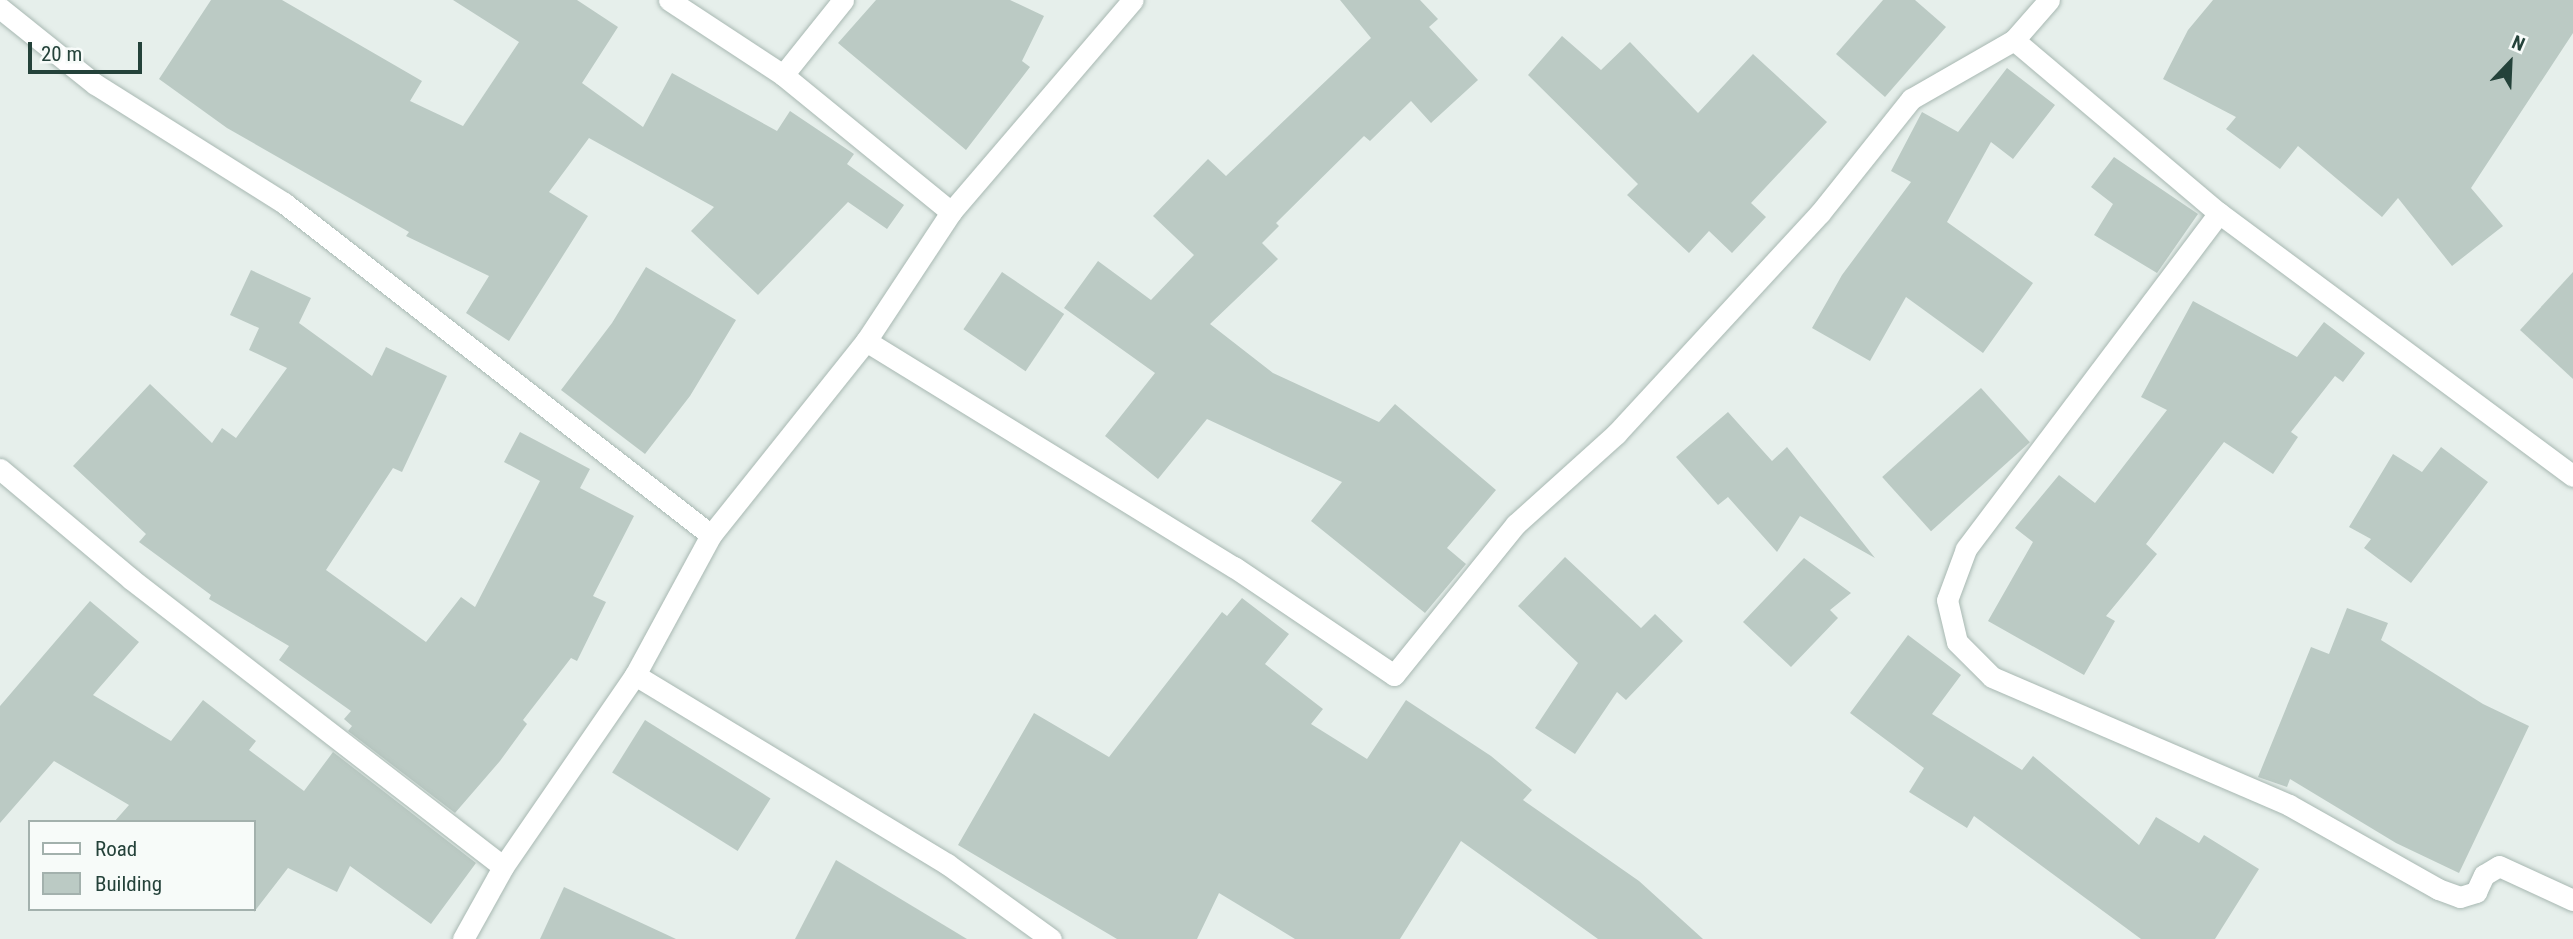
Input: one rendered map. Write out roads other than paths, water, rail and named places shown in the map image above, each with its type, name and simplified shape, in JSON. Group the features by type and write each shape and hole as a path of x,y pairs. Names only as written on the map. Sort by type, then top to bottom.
{"street":[{"path":"669,0 783,75 951,212"},
{"path":"783,75 843,0"},
{"path":"463,939 503,867 635,675 711,535 866,341 951,212 1133,0"},
{"path":"866,341 1234,567 1394,675 1516,524 1616,434 1820,213 1911,99 2014,40 2049,0"},
{"path":"0,8 95,84 284,204 711,535"},
{"path":"2014,40 2220,213 2573,476"},
{"path":"2220,213 1966,549 1947,600 1957,642 1992,677 2288,805 2438,889 2460,897 2476,892 2484,874 2499,866 2573,900"},
{"path":"0,469 131,579 503,867"},
{"path":"635,675 947,864 1051,939"}]}
